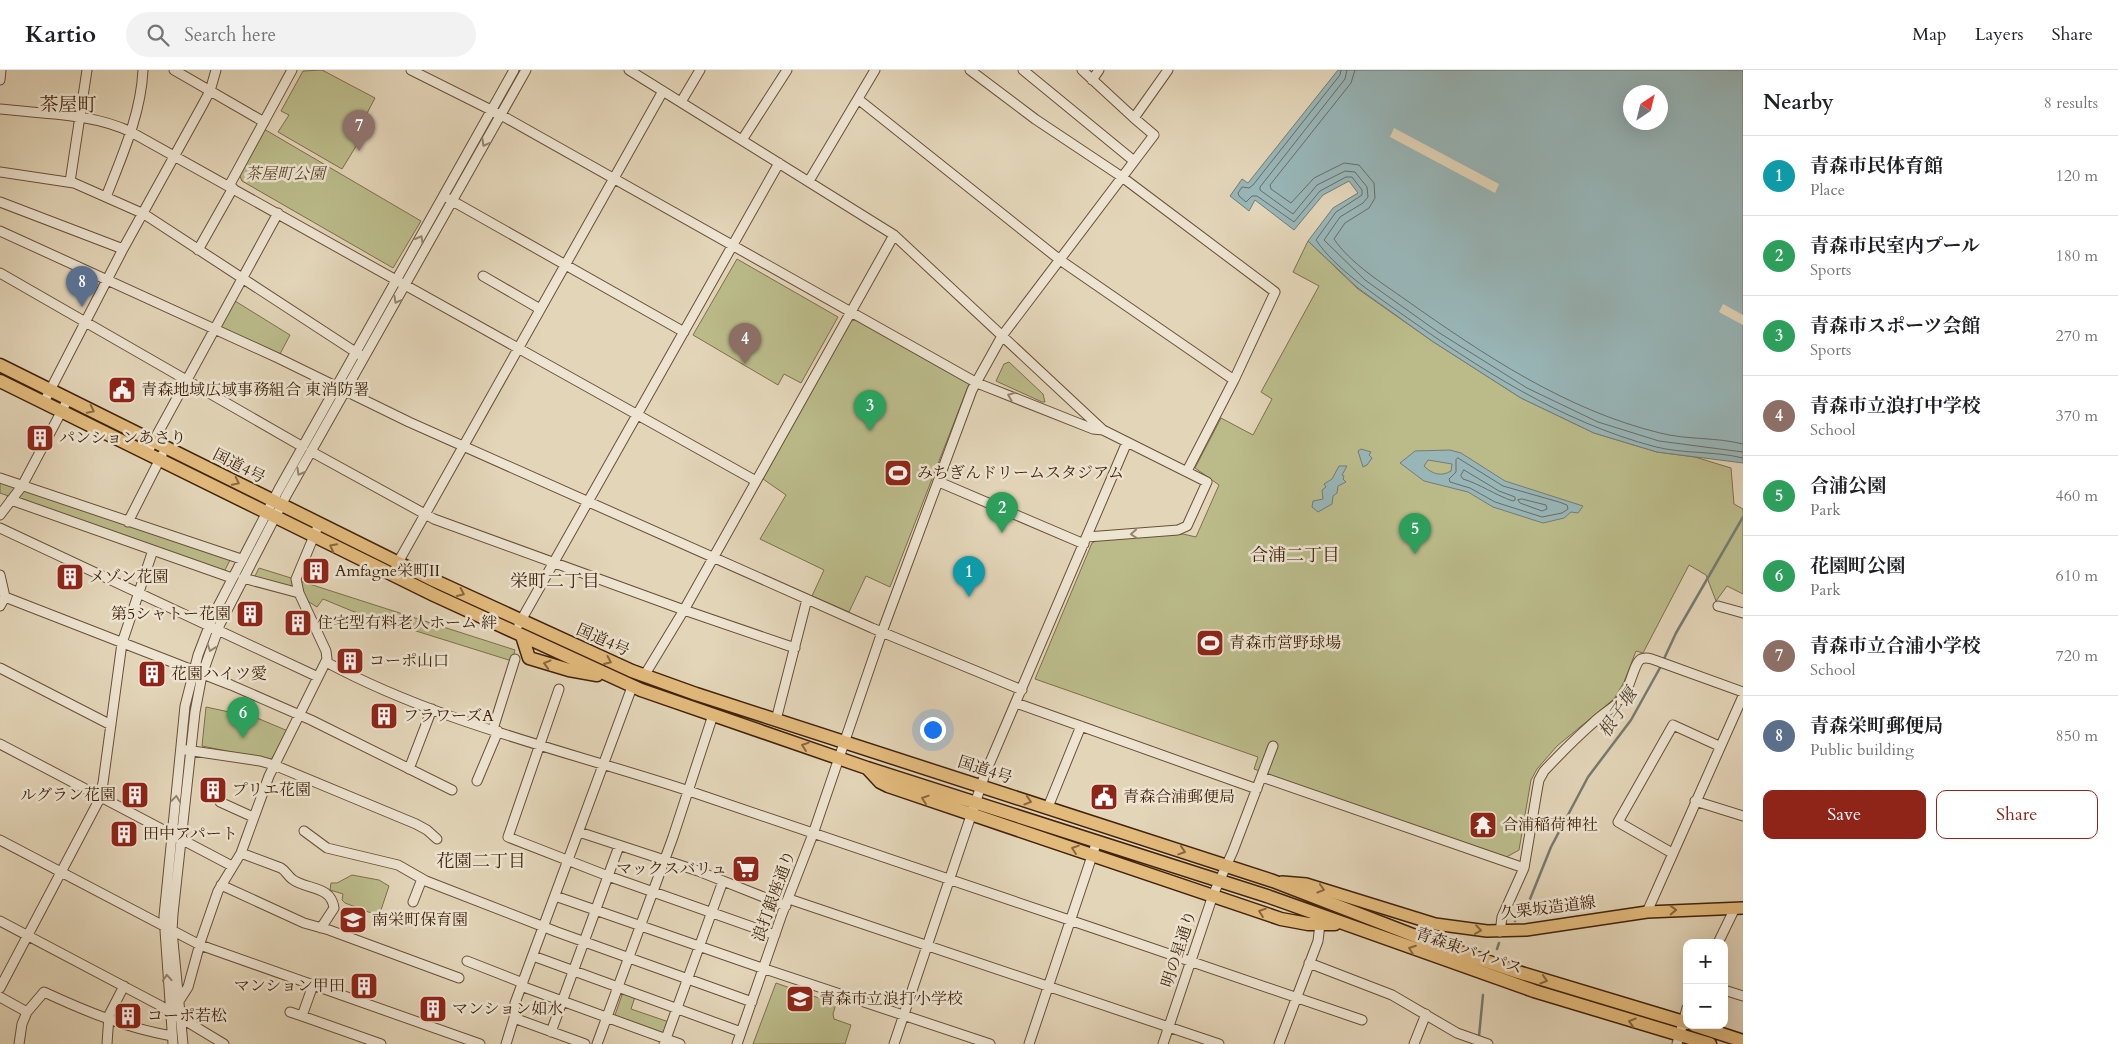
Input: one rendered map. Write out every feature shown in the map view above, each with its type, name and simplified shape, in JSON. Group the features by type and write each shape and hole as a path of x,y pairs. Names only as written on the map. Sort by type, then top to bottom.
{"highway":[{"name":"国道4号","path":"0,365 166,447 274,508 313,536 391,575 612,678 867,768 976,801 1219,880"},
{"name":"国道4号","path":"0,381 159,460 274,508 319,524 522,621 644,676 1226,866"},
{"path":"867,768 882,784 1296,923 1344,924"},
{"name":"青森東バイパス","path":"1226,866 1273,881 1431,942 1510,969 1683,1021"},
{"name":"青森東バイパス","path":"1219,880 1678,1040 1710,1044"},
{"name":"青森東バイパス","path":"1706,1029 1743,1041"}],"main road":[{"name":"久栗坂造道線","path":"1273,881 1306,884 1435,924 1500,932 1526,930 1647,912 1739,908"}],"street":[{"path":"0,80 1,70"},
{"path":"70,182 87,70"},
{"path":"106,197 131,132 142,88 143,70"},
{"path":"174,70 264,122"},
{"path":"44,402 174,155 210,91 216,70"},
{"path":"198,250 292,70"},
{"path":"411,70 501,115 977,383 1094,430 1103,430"},
{"path":"183,1044 172,930 195,712 202,675 218,630 302,447 514,70"},
{"path":"19,1044 22,1024 27,1012 44,992 107,1019 172,1040 163,926 171,834 186,706 193,672 209,626 241,559 312,452 526,70"},
{"path":"629,70 894,235 1103,430 1207,482 1187,526 1181,529 1085,541 939,482"},
{"path":"681,102 700,70"},
{"path":"742,140 787,70"},
{"path":"809,181 875,70"},
{"path":"970,70 1035,119 1122,178 1275,292 1234,380 1187,472"},
{"path":"1023,70 1134,161"},
{"path":"1082,70 1134,118 1168,70"},
{"path":"1092,80 1099,70"},
{"path":"391,575 663,91"},
{"path":"858,99 1060,260 1234,380"},
{"path":"0,109 79,118 112,124 131,132 756,481"},
{"name":"浪打銀座通り","path":"737,1044 813,834 843,741 882,632 972,390 1002,336 1154,134 1134,118"},
{"path":"518,634 522,621 554,562 779,163"},
{"path":"0,172 70,182 144,214 365,358"},
{"path":"444,196 684,332"},
{"path":"0,202 124,249"},
{"path":"147,453 278,213"},
{"path":"0,231 215,329 463,446 882,632 1022,690"},
{"path":"644,676 684,610 894,235"},
{"path":"0,273 302,447"},
{"path":"483,276 540,309"},
{"path":"0,515 22,486 68,399"},
{"path":"894,1044 981,786 1127,442"},
{"path":"128,522 166,447"},
{"path":"312,452 425,514 684,610 795,648"},
{"path":"0,478 241,559"},
{"path":"11,500 232,578"},
{"path":"179,1001 188,987 200,945 221,885 241,853 274,765 326,662 326,651 296,582 296,575 319,524"},
{"path":"0,528 318,677"},
{"path":"2,981 28,936 100,797 122,643 153,550"},
{"path":"0,575 5,597 0,606"},
{"path":"243,578 300,593"},
{"path":"5,597 193,672 231,685 299,715 452,790"},
{"path":"776,720 807,599"},
{"path":"1718,606 1743,613"},
{"path":"1500,932 1502,917 1524,868 1539,780 1544,770 1593,722 1624,697 1629,688 1636,664 1641,659 1647,658 1663,663 1743,692"},
{"path":"477,781 496,730 515,659"},
{"path":"326,662 374,687 432,709 688,791 1362,1020"},
{"path":"0,668 111,725"},
{"path":"506,1044 514,1018 515,1003 580,832 632,686"},
{"path":"559,689 508,835 608,876 775,935"},
{"path":"1647,912 1743,696"},
{"path":"1016,703 1257,789"},
{"path":"409,769 432,709"},
{"path":"597,1044 664,861 713,715"},
{"path":"1672,853 1618,822 1673,725 1720,746"},
{"path":"1048,807 1081,726"},
{"path":"0,744 232,866"},
{"name":"明の星通り","path":"1163,1044 1213,894 1226,866 1273,746"},
{"path":"181,749 260,761 274,765 416,824 427,830 437,839"},
{"path":"1262,776 1524,868"},
{"path":"1695,801 1743,816"},
{"path":"220,802 253,817"},
{"path":"304,831 327,848 394,863 422,879 544,927 752,1002"},
{"path":"580,832 788,903 927,946 1220,1044"},
{"path":"0,840 200,945 480,1044"},
{"path":"1029,1044 1097,841"},
{"path":"551,1032 619,846"},
{"path":"241,853 281,868 293,880 315,887 328,895 334,908 321,928"},
{"path":"413,902 422,879"},
{"path":"665,1042 723,881"},
{"path":"221,885 298,921 459,978"},
{"path":"556,896 990,1044"},
{"path":"1720,939 1739,908"},
{"path":"0,921 170,1010 224,1044"},
{"path":"1279,1044 1318,940 1320,924"},
{"path":"533,956 742,1032"},
{"path":"467,961 665,1042 680,1044"},
{"path":"1309,963 1392,995 1457,1033 1481,1041"},
{"path":"302,1016 313,985"},
{"path":"107,1044 107,1019 124,986"},
{"path":"1728,991 1743,996"},
{"path":"0,997 27,1012"},
{"path":"290,1012 381,1044"},
{"path":"1414,1044 1426,1014"},
{"path":"514,1018 586,1044"},
{"path":"1678,1040 1684,1029"}],"green space":[{"path":"322,70 375,98 353,140 358,143 342,169 278,132 289,115 281,111 303,71"},
{"name":"茶屋町公園","path":"264,129 421,221 393,268 242,181 239,174"},
{"path":"1308,241 1358,289 1432,341 1521,398 1594,433 1657,452 1695,457 1731,468 1734,504 1743,509 1743,594 1727,586 1716,601 1706,575 1689,565 1643,653 1636,651 1624,682 1614,699 1557,746 1537,769 1531,780 1519,850 1503,859 1254,769 1258,757 1035,679 1092,543 1098,540 1183,534 1196,537 1219,485 1195,468 1221,418 1253,435 1272,399 1261,392 1319,286 1293,272"},
{"path":"737,259 838,317 801,383 784,374 778,385 693,335"},
{"path":"235,301 290,335 280,354 223,329 221,325"},
{"path":"856,320 969,384 890,587 866,576 849,612 812,596 824,570 760,539 786,495 763,479 851,321"},
{"path":"1009,362 1043,394 1045,402 996,381 1004,364"},
{"path":"0,480 231,558 224,572 0,493"},
{"path":"259,568 291,578 295,590 253,580"},
{"path":"300,581 515,650 512,661 352,611 323,599 317,607 306,600"},
{"path":"206,707 257,718 288,731 271,760 202,746"},
{"path":"352,875 379,880 389,886 379,916 345,903 342,900 343,894 330,890 331,883 337,883"},
{"name":"青森市立浪打小学校","path":"776,983 836,1004 833,1014 834,1019 851,1025 845,1044 753,1044"},
{"path":"623,992 635,997 631,1009 669,1022 665,1036 616,1018 615,1015"}],"water":[{"path":"1338,70 1743,70 1743,463 1657,452 1594,433 1521,398 1432,341 1358,288 1308,241 1333,208 1358,193 1349,181 1323,195 1294,230 1255,200 1249,211 1230,196 1242,179 1248,183"},
{"path":"1361,449 1371,452 1369,455 1372,458 1363,467 1358,451"},
{"path":"1450,450 1461,453 1505,481 1583,506 1578,513 1571,512 1564,518 1543,523 1493,507 1468,492 1424,481 1400,463 1415,451","holes":["1428,460 1452,464 1451,471 1440,474 1433,473 1424,466"]},
{"path":"1339,466 1347,466 1342,475 1346,482 1338,486 1337,493 1333,496 1332,504 1318,512 1312,507 1313,501 1323,499 1322,490 1326,487 1324,484 1332,479"}],"pier":[{"path":"1394,128 1499,184 1495,193 1390,137"},
{"path":"1723,304 1743,315 1743,325 1719,312"}],"waterway":[{"name":"根子堰","path":"1663,661 1676,633 1743,517"},
{"name":"根子堰","path":"1515,921 1528,904 1551,847 1588,777 1631,720 1661,666"},
{"name":"根子堰","path":"1497,949 1499,943"},
{"name":"根子堰","path":"1479,1036 1483,995"}],"place":[{"name":"青森市立合浦小学校","path":"359,151"},
{"name":"青森栄町郵便局","path":"82,307"},
{"name":"青森市立浪打中学校","path":"745,364"},
{"name":"青森地域広域事務組合 東消防署","path":"122,390"},
{"name":"青森市スポーツ会館","path":"870,431"},
{"name":"パンションあさり","path":"40,438"},
{"name":"みちぎんドリームスタジアム","path":"898,473"},
{"name":"青森市民室内プール","path":"1002,533"},
{"name":"合浦公園","path":"1415,554"},
{"name":"Amfagne栄町II","path":"316,571"},
{"name":"メゾン花園","path":"70,577"},
{"name":"青森市民体育館","path":"969,597"},
{"name":"第5シャトー花園","path":"250,614"},
{"name":"住宅型有料老人ホーム 絆","path":"298,623"},
{"name":"青森市営野球場","path":"1210,643"},
{"name":"コーポ山口","path":"350,661"},
{"name":"花園ハイツ愛","path":"152,674"},
{"name":"フラワーズA","path":"384,716"},
{"name":"花園町公園","path":"243,738"},
{"name":"プリエ花園","path":"213,790"},
{"name":"ルグラン花園","path":"135,795"},
{"name":"青森合浦郵便局","path":"1104,797"},
{"name":"合浦稲荷神社","path":"1483,825"},
{"name":"田中アパート","path":"124,834"},
{"name":"マックスバリュ","path":"746,869"},
{"name":"南栄町保育園","path":"353,920"},
{"name":"マンション甲田","path":"364,986"},
{"name":"青森市立浪打小学校","path":"800,999"},
{"name":"マンション如水","path":"433,1009"},
{"name":"コーポ若松","path":"128,1016"}],"district":[{"name":"茶屋町","path":"68,105"},
{"name":"合浦二丁目","path":"1295,555"},
{"name":"栄町二丁目","path":"555,581"},
{"name":"花園二丁目","path":"481,861"}]}
